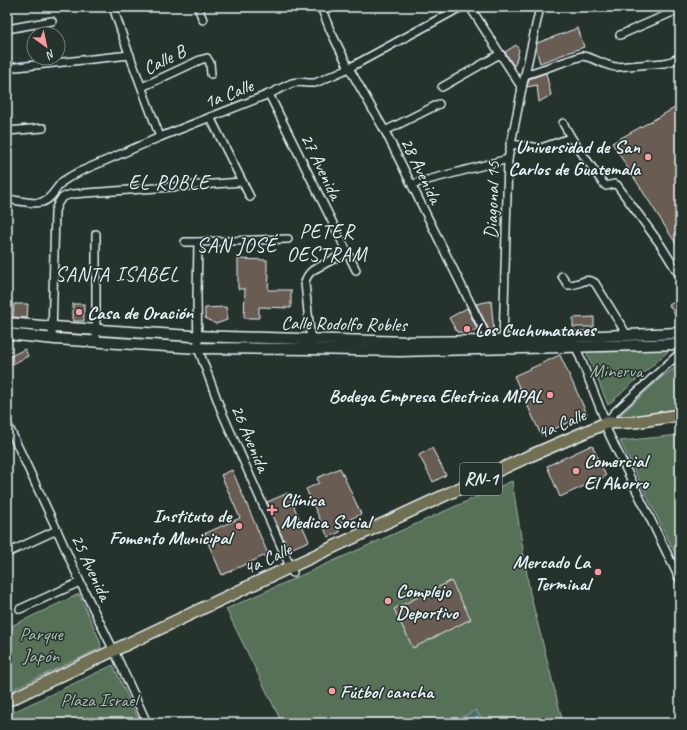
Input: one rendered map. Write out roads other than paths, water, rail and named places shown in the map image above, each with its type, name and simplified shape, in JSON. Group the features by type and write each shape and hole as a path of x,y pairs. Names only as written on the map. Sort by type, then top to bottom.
{"main road":[{"name":"Calle Rodolfo Robles","path":"7,323 311,344"},
{"name":"Calle Rodolfo Robles","path":"7,334 52,339 198,348 409,342 489,345 574,337 680,333"},
{"name":"Calle Rodolfo Robles","path":"502,344 576,347 680,344"},
{"name":"4a Calle","path":"7,701 115,653 531,455 617,424 680,415"},
{"name":"4a Calle","path":"606,427 616,428 680,420"},
{"name":"4a Calle","path":"7,707 115,653"}],"street":[{"path":"113,7 160,137"},
{"path":"198,7 203,20"},
{"name":"28 Avenida","path":"321,7 330,30 349,68 385,131 412,184 489,345"},
{"name":"1a Calle","path":"7,199 37,203 43,202 48,199 62,182 70,176 292,83 314,83 349,68 462,7"},
{"path":"470,7 522,88"},
{"name":"Diagonal 15","path":"502,344 508,159 524,75 540,7"},
{"path":"620,35 680,9"},
{"path":"7,29 52,21"},
{"path":"442,88 500,54"},
{"path":"7,68 130,55"},
{"path":"524,75 582,56 589,57 609,66 616,67 664,63 680,57"},
{"name":"Calle B","path":"142,87 207,58 210,63 211,74"},
{"name":"27 Avenida","path":"268,94 356,270"},
{"path":"385,131 439,104"},
{"path":"210,117 250,197"},
{"path":"563,123 606,186 614,184 617,185 660,244 680,276"},
{"path":"7,131 43,128"},
{"path":"510,144 541,148 572,138"},
{"path":"412,184 508,159"},
{"path":"52,339 55,211 58,202 63,196 72,194 242,182"},
{"path":"96,234 96,342"},
{"path":"185,242 288,239"},
{"name":"26 Avenida","path":"198,242 198,348 221,410 291,570"},
{"path":"311,344 305,283 306,279 308,274 313,270 347,252"},
{"path":"562,276 568,285 588,279 593,281 599,288 627,335"},
{"path":"574,337 576,347 606,427 680,580"},
{"path":"606,427 615,412 680,353"},
{"name":"25 Avenida","path":"7,424 80,582 148,723"},
{"path":"7,553 57,530"},
{"path":"20,609 80,582"}],"water":[{"path":"476,710 484,723 450,723"}],"place":[{"name":"Universidad de San Carlos de Guatemala","path":"648,157"},
{"name":"Casa de Oración","path":"79,312"},
{"name":"Los Cuchumatanes","path":"467,329"},
{"name":"Bodega Empresa Electrica MPAL","path":"550,395"},
{"name":"Comercial El Ahorro","path":"576,471"},
{"name":"Clínica Medica Social","path":"272,510"},
{"name":"Instituto de Fomento Municipal","path":"239,526"},
{"name":"Mercado La Terminal","path":"598,572"},
{"name":"Complejo Deportivo","path":"388,601"},
{"name":"Fútbol cancha","path":"332,691"}],"district":[{"name":"EL ROBLE","path":"169,182"},
{"name":"PETER OESTRAM","path":"327,242"},
{"name":"SAN JOSÉ","path":"237,245"},
{"name":"SANTA ISABEL","path":"117,274"}],"park label":[{"name":"Minerva","path":"616,370"},
{"name":"Parque Japón","path":"41,644"},
{"name":"Plaza Israel","path":"99,699"}]}
